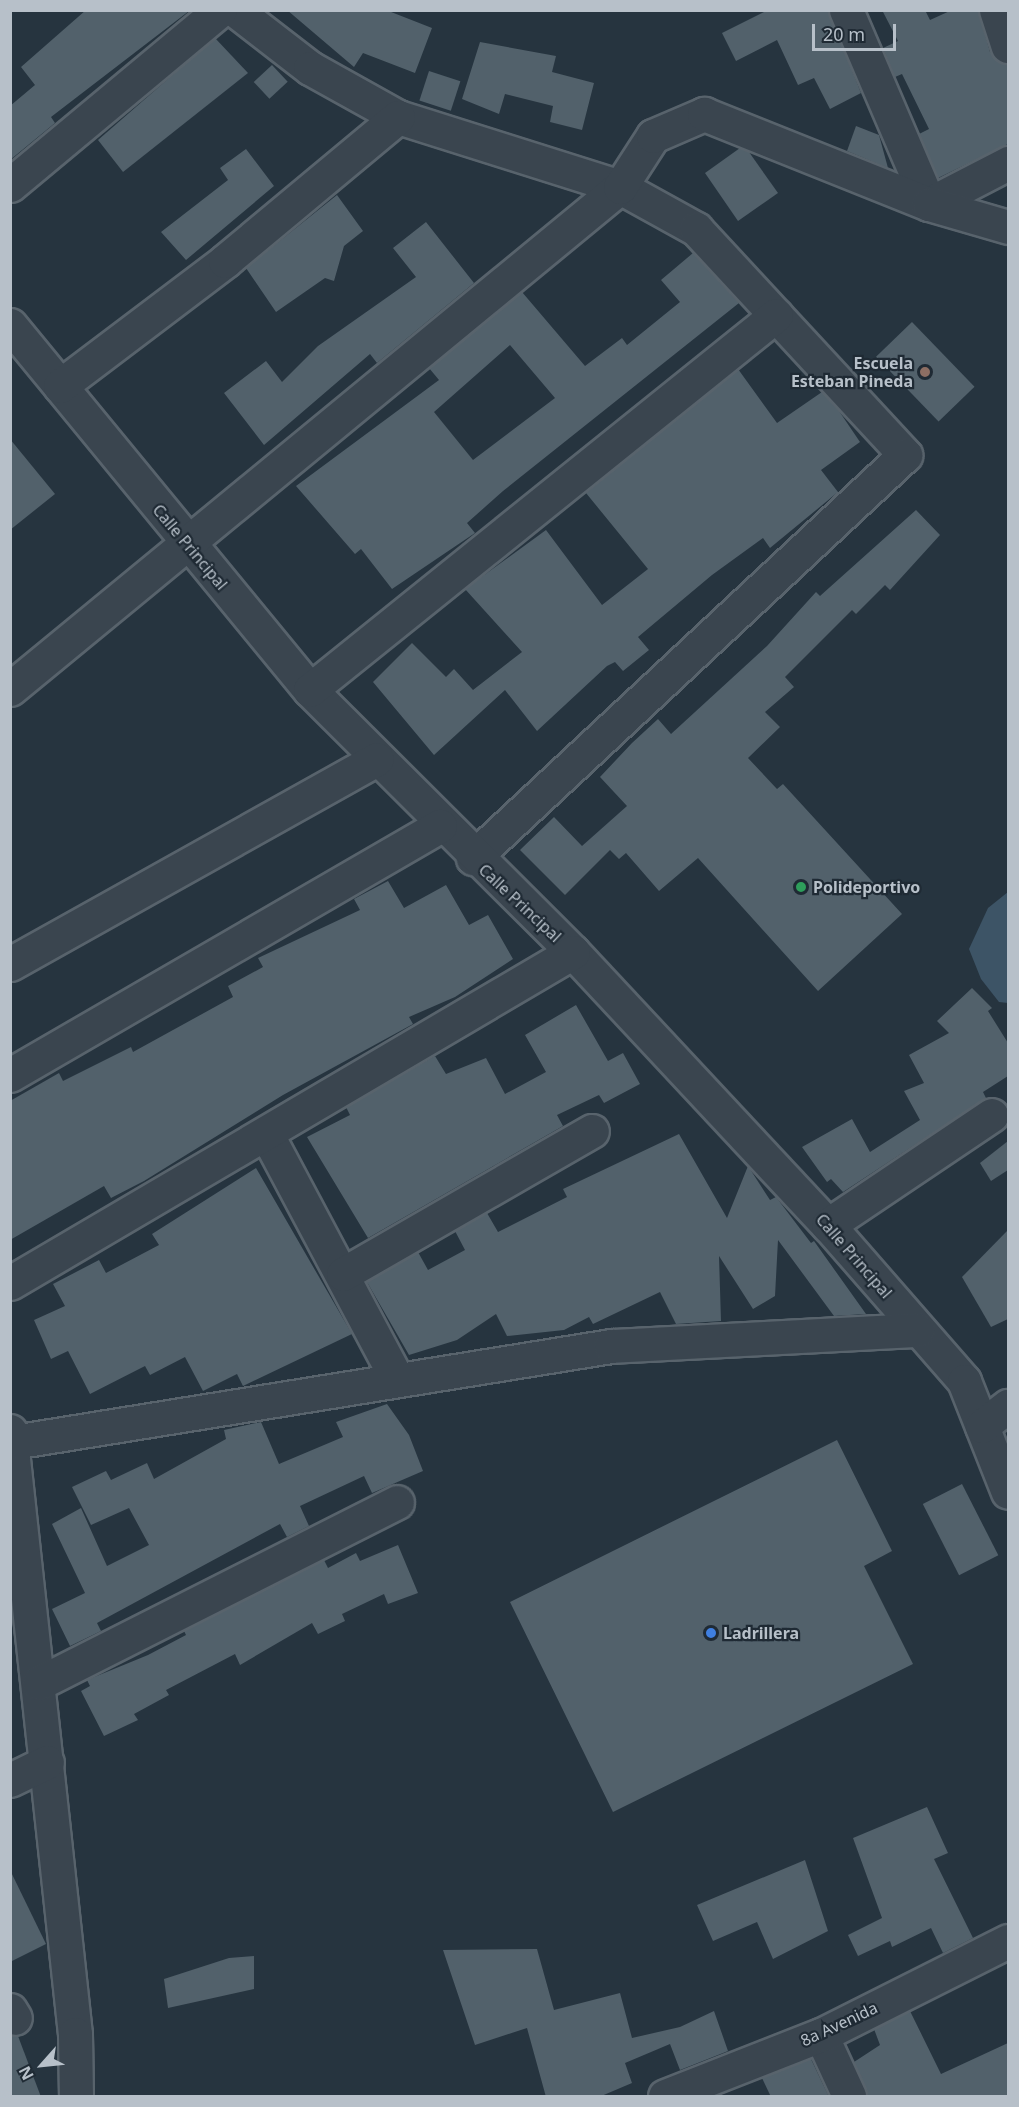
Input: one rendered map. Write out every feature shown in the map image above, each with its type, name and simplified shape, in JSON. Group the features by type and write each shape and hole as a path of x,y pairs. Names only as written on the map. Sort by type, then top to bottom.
{"street":[{"path":"10,185 220,10"},
{"path":"235,10 310,68 398,117 620,188 696,229 905,455 473,858"},
{"path":"846,10 929,204"},
{"path":"996,10 1008,46"},
{"path":"10,689 185,542 620,188 653,136 704,114 929,204 1008,227"},
{"path":"60,386 225,261 398,117"},
{"path":"929,204 1008,163"},
{"path":"310,690 776,315"},
{"name":"Calle Principal","path":"10,325 185,542 310,690 440,826 573,952 828,1225 964,1381 1008,1492"},
{"path":"10,964 377,759"},
{"path":"10,1075 440,826"},
{"path":"10,1283 573,952"},
{"path":"828,1225 992,1115"},
{"path":"343,1274 592,1131"},
{"path":"266,1133 397,1379"},
{"path":"76,2097 47,1762 11,1436 611,1346 918,1330"},
{"path":"982,1426 1008,1406"},
{"path":"39,1683 398,1502"},
{"path":"10,1780 47,1762"},
{"name":"8a Avenida","path":"665,2097 821,2035 1008,1941"},
{"path":"821,2035 849,2097"}],"water":[{"path":"1008,892 1008,1003 999,1002 981,979 969,949 988,908"}],"building":[{"path":"86,10 189,11 51,117 55,123 10,160 10,106 35,85 21,67"},
{"path":"287,10 386,10 432,28 415,73 363,53 354,67"},
{"path":"768,10 828,10 861,93 830,109 814,78 798,85 777,40 736,61 722,33"},
{"path":"882,10 925,10 930,20 952,10 978,10 990,52 1008,64 1008,144 938,178 919,134 929,129 902,74 895,77 883,48 898,41"},
{"path":"215,38 248,73 123,172 98,140"},
{"path":"480,42 556,56 552,72 594,83 582,130 550,122 553,106 505,94 499,114 462,99"},
{"path":"272,65 288,82 269,99 254,82"},
{"path":"429,71 460,81 451,111 419,100"},
{"path":"856,126 879,135 888,168 847,151"},
{"path":"740,148 749,152 778,193 738,221 705,173"},
{"path":"246,149 274,186 186,260 161,232 228,180 220,168"},
{"path":"337,195 363,231 344,246 334,281 325,278 276,312 246,268"},
{"path":"426,222 474,283 377,363 370,354 264,445 224,393 266,361 282,382 318,346 416,277 393,248"},
{"path":"693,253 739,303 503,491 467,523 475,533 392,589 361,549 355,554 296,486 439,380 429,368 522,292 585,366 622,338 627,345 680,302 661,280","holes":["510,345 555,398 473,460 434,412"]},
{"name":"Escuela Esteban Pineda","path":"912,322 975,387 939,421 876,357"},
{"path":"738,369 777,423 822,392 839,411 860,442 821,470 838,492 770,548 763,538 712,575 638,637 649,650 623,671 615,662 607,666 537,731 505,690 434,755 373,682 412,643 446,677 454,669 473,690 522,652 465,589 546,530 602,605 648,569 586,493"},
{"path":"10,439 55,494 10,530"},
{"path":"916,510 940,535 890,590 885,585 856,614 852,610 785,677 794,687 765,712 780,727 748,758 777,789 783,784 902,914 818,991 698,858 659,891 626,853 619,859 610,850 565,895 520,850 554,817 582,846 627,806 600,777 632,743 658,719 671,734 767,646 816,592 820,596"},
{"path":"388,881 404,908 446,885 469,925 488,915 513,959 455,997 409,1017 413,1024 283,1095 144,1181 111,1198 104,1186 10,1240 10,1101 59,1073 63,1081 131,1047 133,1052 233,997 228,986 263,967 258,958 360,910 354,899"},
{"path":"972,988 992,1008 988,1011 1008,1043 1008,1076 983,1092 986,1098 843,1192 831,1179 827,1182 802,1147 852,1119 870,1152 920,1120 904,1091 924,1083 909,1055 949,1033 937,1021"},
{"path":"576,1005 608,1061 623,1053 640,1084 604,1103 599,1095 557,1115 563,1126 368,1238 307,1137 350,1115 346,1107 435,1056 446,1074 486,1058 505,1094 546,1072 525,1035"},
{"path":"679,1134 727,1218 748,1166 770,1200 776,1197 811,1243 814,1241 866,1314 834,1316 778,1240 775,1296 753,1309 719,1256 721,1321 676,1324 660,1292 593,1324 589,1317 564,1330 507,1336 496,1314 457,1340 409,1355 367,1282 418,1252 428,1270 465,1250 455,1231 487,1213 498,1232 567,1197 563,1189"},
{"path":"1008,1141 1008,1170 991,1181 980,1163"},
{"path":"256,1168 352,1334 243,1386 237,1374 203,1391 185,1357 150,1375 145,1366 90,1394 68,1351 51,1359 34,1320 65,1306 53,1284 99,1260 106,1273 159,1245 152,1234"},
{"path":"1008,1230 1008,1319 991,1327 962,1277"},
{"path":"387,1404 409,1435 423,1471 372,1493 364,1476 300,1506 309,1526 287,1537 280,1524 97,1623 101,1631 70,1646 52,1609 85,1593 52,1524 81,1508 107,1566 149,1545 129,1508 91,1525 72,1487 106,1471 111,1480 147,1463 154,1479 226,1439 224,1430 261,1422 279,1464 343,1437 336,1422"},
{"name":"Ladrillera","path":"837,1440 892,1551 864,1566 913,1664 613,1812 510,1602"},
{"path":"962,1484 998,1555 959,1575 923,1504"},
{"path":"398,1545 418,1593 388,1604 384,1594 342,1614 345,1621 318,1634 312,1623 240,1665 235,1654 166,1690 169,1695 134,1714 138,1720 104,1736 81,1691 90,1686 87,1680 148,1655 186,1635 184,1631 324,1560 328,1568 356,1553 360,1561"},
{"path":"927,1807 948,1853 934,1859 973,1938 943,1953 931,1928 892,1947 890,1941 858,1956 848,1935 882,1918 853,1838"},
{"path":"805,1860 828,1931 773,1959 757,1922 713,1941 697,1905"},
{"path":"10,1870 46,1944 10,1962"},
{"path":"537,1949 554,2010 620,1993 632,2038 680,2027 714,2011 728,2051 680,2070 670,2044 625,2063 632,2083 599,2097 546,2097 527,2028 475,2045 443,1950"},
{"path":"254,1956 254,1989 168,2008 164,1979 229,1958"},
{"path":"910,2011 941,2074 1008,2043 1008,2097 868,2097 854,2062 880,2045 874,2029"},
{"path":"10,2036 18,2036 41,2097 10,2097"},
{"path":"811,2059 829,2097 771,2097 762,2078"}],"place":[{"name":"Escuela Esteban Pineda","path":"925,372"},
{"name":"Polideportivo","path":"801,887"},
{"name":"Ladrillera","path":"711,1633"}]}
